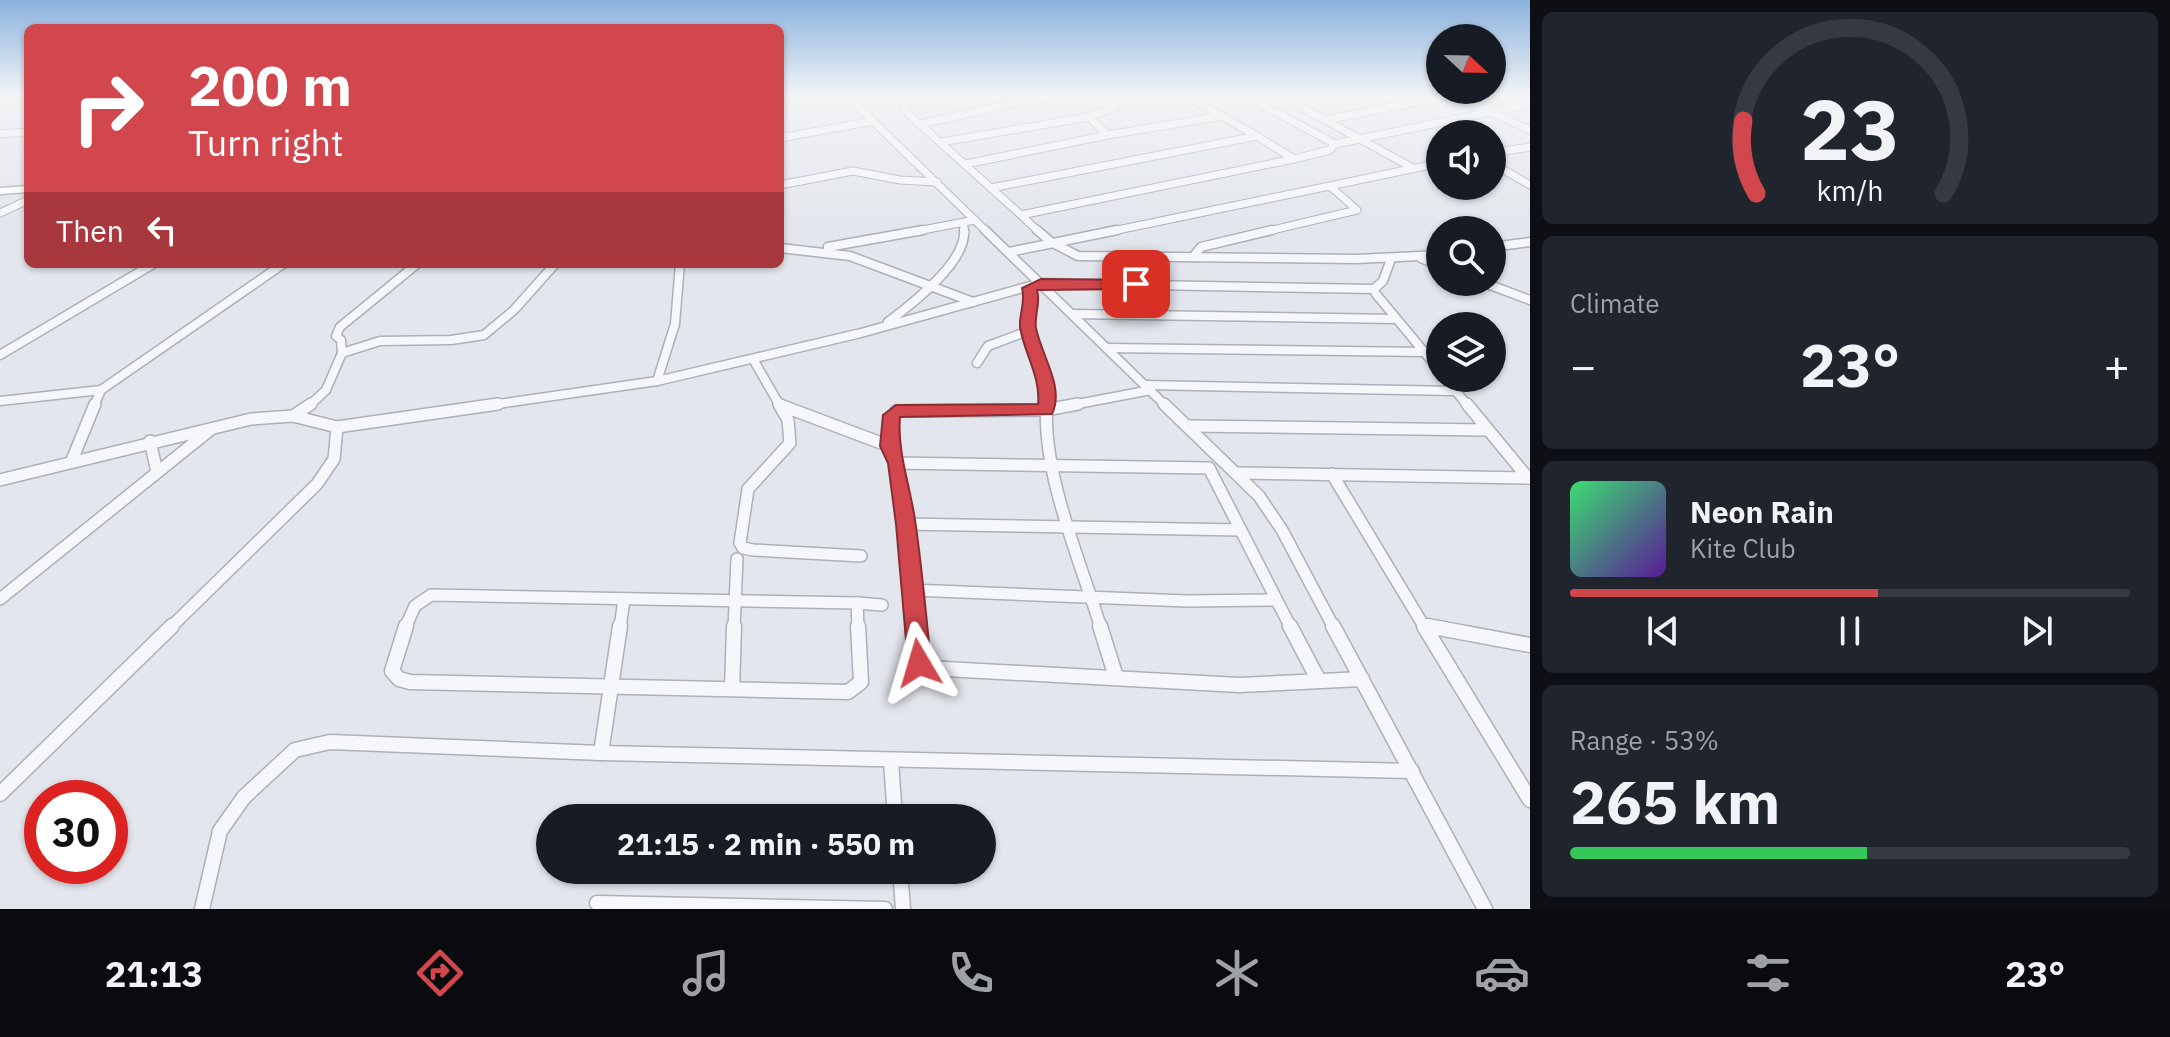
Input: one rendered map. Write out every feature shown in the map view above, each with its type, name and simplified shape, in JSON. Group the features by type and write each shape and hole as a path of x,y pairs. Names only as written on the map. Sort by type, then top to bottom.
{"street":[{"path":"889,136 1238,473 1282,530 1485,909"},
{"path":"935,136 1051,242 1078,256 1426,257"},
{"path":"941,142 974,136"},
{"path":"966,164 1101,136"},
{"path":"991,188 1255,136"},
{"path":"1258,136 1294,159"},
{"path":"1321,136 1335,144 1373,136"},
{"path":"1356,136 1413,168"},
{"path":"1021,215 1294,159 1330,150 1335,144"},
{"path":"1506,151 1530,147"},
{"path":"1009,252 1426,166"},
{"path":"784,184 853,171 900,180 937,182"},
{"path":"1506,171 1530,185"},
{"path":"1193,257 1201,247 1210,244 1357,210 1331,187"},
{"path":"0,191 24,189"},
{"path":"0,213 24,202"},
{"path":"784,248 861,244 975,220"},
{"path":"880,328 901,313 930,283 964,241 963,223"},
{"path":"1506,245 1530,242"},
{"path":"810,249 850,256 930,283 975,303"},
{"path":"1419,258 1426,261"},
{"path":"0,480 150,441 251,419 293,416 337,427 657,381 880,328 1041,283 1374,289 1383,281 1391,259"},
{"path":"0,355 146,268"},
{"path":"0,401 101,390 277,268"},
{"path":"412,268 340,327 336,336 341,340 380,341 451,340 484,335 514,310 551,268"},
{"path":"657,381 674,341 680,311 680,268"},
{"path":"1029,288 1032,299 1027,315 1028,331 1048,391 1046,410 1051,466 1116,677"},
{"path":"1374,289 1425,352"},
{"path":"1506,291 1530,300"},
{"path":"1073,314 1396,319"},
{"path":"977,363 988,346 1028,331"},
{"path":"293,416 324,395 336,377 342,353 341,340"},
{"path":"342,353 380,341"},
{"path":"1108,348 1425,352"},
{"path":"753,359 788,420 790,443 748,489 740,543 743,548 753,550 861,556"},
{"path":"1362,679 1239,685 927,668 919,663 917,655 906,524 897,463 889,446 888,426 896,411 1046,410 1148,388 1426,391"},
{"path":"72,460 101,390"},
{"path":"1456,392 1529,478"},
{"path":"780,405 889,446"},
{"path":"1189,426 1486,430"},
{"path":"0,599 213,427"},
{"path":"0,794 317,484 334,459 337,427"},
{"path":"150,441 157,472"},
{"path":"897,463 1209,468 1227,463"},
{"path":"1209,468 1220,484 1275,600 1319,681"},
{"path":"1238,473 1529,478"},
{"path":"1332,474 1530,800"},
{"path":"906,524 1240,530"},
{"path":"732,689 737,559"},
{"path":"912,590 1275,600"},
{"path":"857,603 862,674 857,688 848,692 410,682 399,679 392,671 414,609 424,597 857,603 882,605"},
{"path":"601,753 624,599"},
{"path":"1424,625 1530,645"},
{"path":"202,909 220,831 244,797 295,750 330,742 891,761 1012,760 1412,771"},
{"path":"891,761 894,804"},
{"path":"901,884 903,909"},
{"path":"597,903 885,909"}],"route":[{"path":"919,663 906,524 897,463 889,446 891,415 896,411 1046,410 1048,391 1027,325 1032,299 1029,288 1041,283 1136,284"}]}
